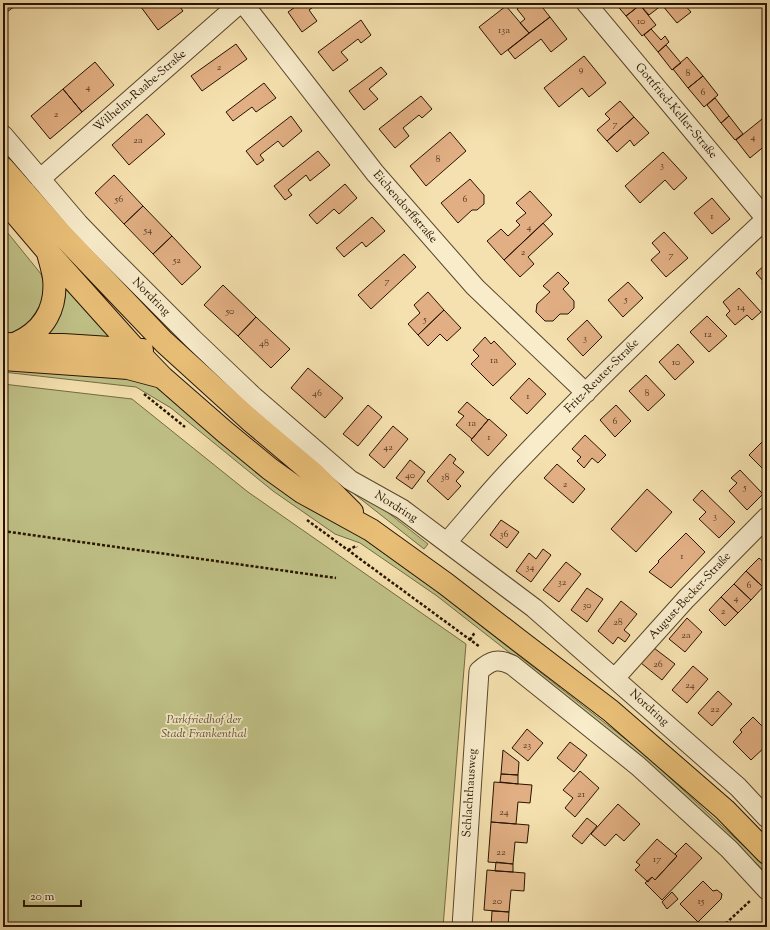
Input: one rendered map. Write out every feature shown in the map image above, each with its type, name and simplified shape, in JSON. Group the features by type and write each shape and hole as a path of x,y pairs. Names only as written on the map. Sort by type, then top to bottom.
{"main road":[{"name":"Nordring","path":"8,173 62,235 184,361 251,421 315,474 371,530"},
{"name":"Nordring","path":"6,203 135,349 162,377 225,432 270,470 302,492 371,530 446,584 610,712 725,810 767,852"},
{"path":"8,348 29,337 43,324 53,305 54,278 48,252"},
{"name":"Nordring","path":"8,348 135,349 160,352 184,361"},
{"name":"Nordring","path":"8,348 128,368 162,377"}],"street":[{"name":"Wilhelm-Raabe-Straße","path":"40,179 240,3"},
{"name":"Eichendorffstraße","path":"243,3 375,173 464,275 586,393"},
{"name":"Gottfried-Keller-Straße","path":"586,3 766,219"},
{"name":"Nordring","path":"3,135 78,223 192,338 254,397 350,480 402,509 534,608 738,787 767,818"},
{"name":"Fritz-Reuter-Straße","path":"447,542 510,470 586,393 676,302 766,219"},
{"name":"August-Becker-Straße","path":"615,678 686,599 767,517"},
{"path":"494,662 503,660 512,665 638,766 729,849 766,889"},
{"name":"Schlachthausweg","path":"462,927 477,686 479,671 494,662"}],"path":[{"path":"138,392 144,394 186,427"},
{"path":"306,519 470,640 494,662"},
{"path":"3,531 336,578"},
{"path":"470,640 476,631"},
{"path":"722,927 766,889"}],"green space":[{"path":"3,149 289,435 428,544 424,549 286,440 157,322 3,158"},
{"path":"3,227 41,274 45,287 42,303 29,322 16,332 3,333"},
{"path":"60,276 112,335 109,340 44,335"},
{"path":"3,361 150,382 179,399 279,483 364,539 439,593 642,752 760,861 767,869 767,875 639,754 437,596 360,543 335,534 273,491 171,408 136,387 3,372"},
{"name":"Parkfriedhof der Stadt Frankenthal","path":"3,384 132,399 248,492 466,644 443,927 3,927"}],"building":[{"path":"3,3 19,3 3,15"},
{"path":"138,3 177,3 183,11 158,30"},
{"path":"301,3 319,3 309,10 317,21 302,32 288,12"},
{"path":"524,3 539,3 550,17 529,33 520,23 525,19 517,9"},
{"path":"615,3 639,3 640,5 626,16"},
{"path":"642,3 683,3 691,12 677,23 662,5 649,15 640,5"},
{"path":"640,5 656,25 642,36 626,16"},
{"path":"506,6 529,33 501,55 479,27"},
{"path":"550,17 567,39 551,52 541,39 515,59 508,50"},
{"path":"361,20 371,35 361,43 358,39 341,52 348,60 333,71 318,52"},
{"path":"651,29 661,40 665,36 669,42 658,52 644,35"},
{"path":"236,44 247,59 202,91 191,76"},
{"path":"666,45 681,63 672,70 658,52"},
{"path":"584,56 606,83 589,97 582,88 559,107 544,88"},
{"path":"687,57 703,76 688,88 673,69"},
{"path":"95,62 114,85 82,112 63,89"},
{"path":"381,67 387,74 369,89 378,99 364,110 349,91"},
{"path":"703,76 718,95 704,107 688,88"},
{"path":"264,83 276,98 256,112 252,107 233,121 226,112"},
{"path":"63,89 82,112 50,139 31,116"},
{"path":"421,96 432,109 422,118 419,115 403,128 409,136 395,148 379,129"},
{"path":"715,98 729,116 721,123 707,105"},
{"path":"620,101 634,117 607,141 597,130 610,119 605,114"},
{"path":"147,114 165,134 129,165 112,145"},
{"path":"767,115 767,144 750,158 736,140"},
{"path":"291,116 302,131 283,147 278,141 260,155 264,160 257,165 246,151"},
{"path":"729,116 743,134 735,140 721,123"},
{"path":"634,117 649,133 634,146 630,140 617,152 607,141"},
{"path":"450,132 466,151 426,186 410,166"},
{"path":"318,151 330,165 310,181 306,175 288,190 292,195 285,200 274,186"},
{"path":"663,152 687,178 674,190 665,180 640,203 625,186"},
{"path":"114,175 143,206 124,224 95,193"},
{"path":"470,179 484,195 484,204 477,210 472,210 458,223 441,203"},
{"path":"345,184 357,198 339,214 334,209 317,224 309,215"},
{"path":"530,191 552,215 504,260 487,241 501,229 508,236 520,225 516,221 526,213 516,203"},
{"path":"712,198 730,219 712,234 694,213"},
{"path":"143,206 172,236 153,254 124,224"},
{"path":"372,217 385,231 366,247 362,242 344,257 336,248"},
{"path":"543,223 553,234 528,257 534,264 520,277 504,260"},
{"path":"664,232 688,258 666,277 651,260 660,252 652,243"},
{"path":"172,236 201,267 182,285 153,254"},
{"path":"404,254 416,267 371,309 358,295"},
{"path":"767,263 767,289 762,283 763,281 756,273"},
{"path":"558,272 569,283 563,289 574,301 574,308 568,314 560,314 553,321 545,321 536,312 537,304 550,292 543,286"},
{"path":"628,282 643,298 623,317 608,300"},
{"path":"223,285 256,317 238,336 204,305"},
{"path":"739,288 761,312 752,320 747,315 735,325 726,315 730,311 723,302"},
{"path":"428,292 444,310 418,335 408,324 420,313 414,305"},
{"path":"444,310 461,328 447,341 440,334 428,346 418,335"},
{"path":"707,316 727,336 709,352 690,332"},
{"path":"256,317 290,349 271,368 238,336"},
{"path":"587,320 602,337 583,356 567,339"},
{"path":"485,337 491,344 494,341 516,364 493,386 471,364 479,356 473,350"},
{"path":"678,344 694,362 675,380 659,362"},
{"path":"308,368 343,398 325,418 291,388"},
{"path":"646,375 665,395 648,411 629,391"},
{"path":"529,378 546,394 527,414 510,398"},
{"path":"467,402 488,420 472,439 456,425 464,416 458,412"},
{"path":"368,405 382,417 358,446 343,434"},
{"path":"616,405 631,421 615,437 600,420"},
{"path":"489,419 507,435 488,456 471,440"},
{"path":"393,426 408,439 384,468 369,455"},
{"path":"585,435 606,455 598,463 592,458 584,468 577,461 581,457 572,449"},
{"path":"765,439 767,441 767,473 749,455"},
{"path":"450,454 456,459 453,463 464,472 456,481 461,486 448,500 427,481"},
{"path":"410,460 425,472 412,489 396,478"},
{"path":"557,464 585,489 573,503 544,478"},
{"path":"740,470 763,494 747,510 729,491 737,483 731,478"},
{"path":"647,489 672,512 636,552 611,529"},
{"path":"702,490 735,522 719,538 699,519 706,512 693,500"},
{"path":"501,520 519,532 507,548 490,535"},
{"path":"686,533 705,552 671,588 649,572"},
{"path":"543,549 551,555 531,582 516,571 529,553 536,559"},
{"path":"759,558 767,565 767,583 763,587 746,571"},
{"path":"566,562 581,574 559,602 543,590"},
{"path":"746,571 763,587 751,600 734,584"},
{"path":"734,584 751,600 738,613 721,597"},
{"path":"587,588 603,599 587,622 571,610"},
{"path":"721,597 738,613 725,626 709,610"},
{"path":"621,601 637,614 624,630 630,635 625,642 618,637 613,644 598,631"},
{"path":"687,618 702,632 685,652 669,639"},
{"path":"654,648 675,664 662,680 641,663"},
{"path":"693,666 708,679 687,703 672,690"},
{"path":"718,691 732,704 712,726 698,713"},
{"path":"753,717 767,731 767,745 751,760 733,742 742,732 740,730"},
{"path":"527,729 543,743 528,761 512,748"},
{"path":"570,742 587,755 574,772 557,758"},
{"path":"503,750 519,762 518,775 501,774"},
{"path":"580,771 599,788 575,817 565,808 573,798 563,790"},
{"path":"501,774 518,775 518,784 500,782"},
{"path":"494,782 532,785 530,803 518,802 516,824 491,822"},
{"path":"618,804 640,824 624,841 616,834 605,846 591,834"},
{"path":"587,818 597,826 582,844 572,836"},
{"path":"491,822 529,825 527,843 515,842 513,864 488,862"},
{"path":"657,839 677,856 655,880 652,877 648,882 635,870 640,865 636,862"},
{"path":"686,843 702,858 662,900 645,883 652,877 655,880 677,856 675,854"},
{"path":"496,862 513,864 513,872 495,871"},
{"path":"487,870 525,873 524,891 511,890 509,912 484,910"},
{"path":"703,881 713,891 717,890 722,894 721,899 698,922 680,904"},
{"path":"672,892 678,899 667,909 662,902"},
{"path":"492,911 509,912 508,927 491,927"}]}
